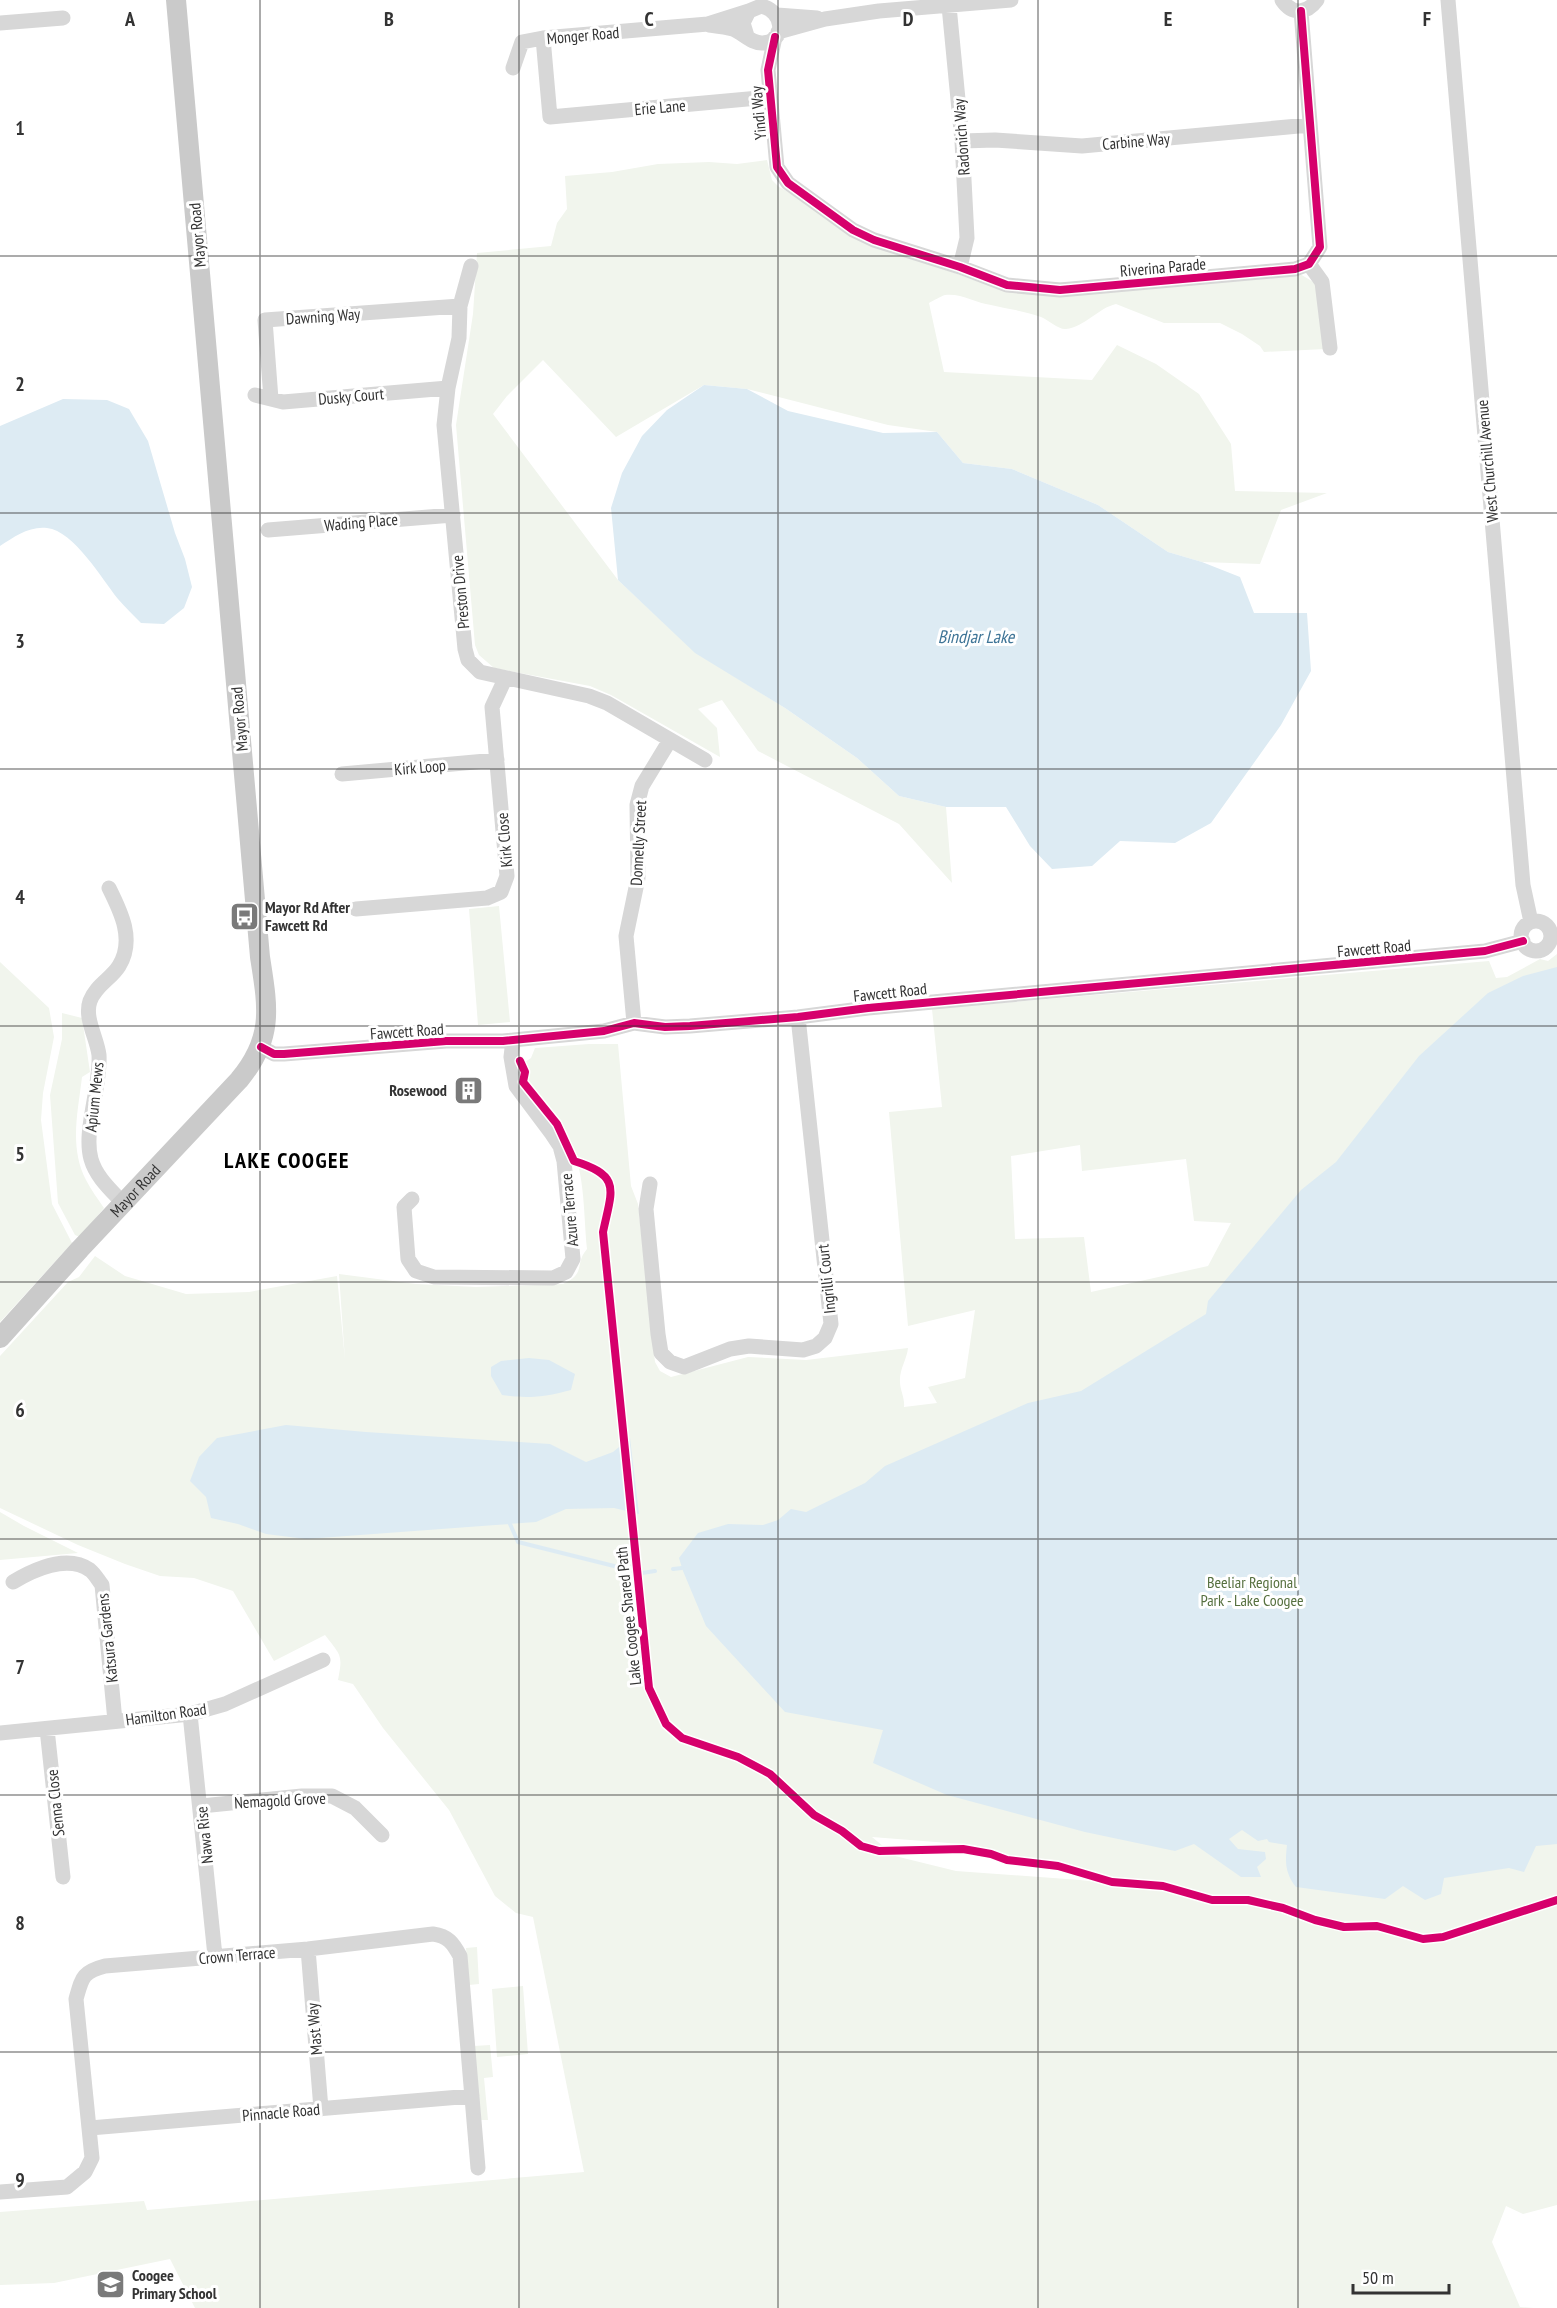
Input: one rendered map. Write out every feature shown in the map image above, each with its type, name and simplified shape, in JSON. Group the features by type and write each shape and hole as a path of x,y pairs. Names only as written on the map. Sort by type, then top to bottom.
{"main road":[{"name":"Mayor Road","path":"0,1338 239,1080 261,1047 266,1028 264,984 176,0"}],"street":[{"path":"825,19 762,7 743,23 749,38 765,43 777,35 825,19 879,11 1011,0"},
{"path":"1282,0 1287,6 1301,11 1308,10 1317,0"},
{"name":"West Churchill Avenue","path":"1448,0 1523,885 1531,922"},
{"name":"Radonich Way","path":"949,6 962,141 968,238 960,267"},
{"name":"Monger Road","path":"513,68 522,42 543,38 708,24 762,7"},
{"name":"Yindi Way","path":"762,7 780,20 768,70 777,167 788,183"},
{"path":"1301,11 1320,247 1309,264 1322,282 1330,348"},
{"path":"0,23 63,18"},
{"name":"Monger Road","path":"708,24 732,29 749,38"},
{"name":"Erie Lane","path":"543,38 550,117 770,97"},
{"name":"Yindi Way","path":"749,38 768,70"},
{"name":"Carbine Way","path":"962,141 995,140 1083,146 1310,125"},
{"name":"Riverina Parade","path":"788,183 853,230 874,240 960,267 1006,285 1060,290 1295,269 1309,264"},
{"name":"Preston Drive","path":"471,266 460,306 459,338 448,388 444,425 465,649 468,660 480,672 590,696 607,703 705,760"},
{"name":"Dawning Way","path":"271,399 264,320 460,306"},
{"name":"Dusky Court","path":"255,395 283,402 448,388"},
{"name":"Wading Place","path":"268,530 453,515"},
{"name":"Kirk Close","path":"356,909 487,898 501,892 507,876 492,707 505,679"},
{"name":"Donnelly Street","path":"634,1023 626,936 638,878 637,805 642,786 670,740"},
{"name":"Kirk Loop","path":"342,774 497,760"},
{"name":"Apium Mews","path":"109,888 122,915 127,941 119,966 98,987 89,1002 89,1017 99,1054 98,1082 90,1133 90,1157 96,1172 123,1203"},
{"path":"1531,922 1543,922 1554,934 1548,945 1540,950 1531,949 1522,941 1523,930 1531,922"},
{"name":"Fawcett Road","path":"261,1047 274,1054 284,1054 446,1041 513,1040 604,1031 634,1023 665,1027 798,1017 868,1008 1485,951 1522,941"},
{"name":"Ingrilli Court","path":"650,1184 646,1209 658,1334 661,1353 670,1362 684,1367 730,1349 749,1346 803,1350 816,1346 825,1338 831,1324 798,1017"},
{"name":"Azure Terrace","path":"412,1199 404,1207 408,1259 416,1271 434,1277 471,1278 553,1278 566,1272 573,1259 564,1161 560,1146 516,1086 511,1058 513,1040"},
{"name":"Katsura Gardens","path":"13,1582 32,1570 62,1564 83,1566 92,1572 102,1585 115,1721"},
{"name":"Hamilton Road","path":"0,1733 190,1714 225,1704 323,1660"},
{"name":"Nawa Rise","path":"190,1714 215,1956"},
{"name":"Senna Close","path":"47,1729 63,1877"},
{"name":"Nemagold Grove","path":"201,1806 302,1796 332,1796 355,1808 382,1835"},
{"name":"Crown Terrace","path":"0,2192 67,2187 85,2172 92,2158 76,1999 81,1978 91,1970 105,1966 308,1949 433,1934 443,1936 453,1943 460,1956 478,2168"},
{"name":"Mast Way","path":"308,1949 321,2109"},
{"name":"Pinnacle Road","path":"90,2128 472,2096"}],"green space":[{"path":"767,160 772,180 779,187 904,255 988,285 1300,274 1315,283 1325,349 1264,352 1260,346 1242,334 1220,323 1164,323 1116,304 1103,309 1073,328 1066,329 1035,315 957,295 945,295 929,303 944,372 1092,380 1117,345 1156,364 1199,394 1231,444 1235,491 1327,493 1281,510 1260,564 1202,562 1168,552 1098,505 1012,469 963,463 937,432 888,425 747,389 704,385 616,437 543,360 507,396 493,414 618,580 695,652 785,708 857,758 899,796 946,807 952,883 899,824 758,751 722,700 698,709 717,728 720,757 611,695 590,686 494,668 479,655 475,645 456,425 473,314 477,253 551,246 557,223 567,209 565,176 612,172 658,164 709,162 737,164"},
{"path":"499,906 510,1022 478,1025 469,909"},
{"name":"Beeliar Regional Park - Lake Coogee","path":"1557,954 1557,1897 1451,1930 1427,1935 1408,1932 1381,1923 1347,1925 1292,1907 1248,1896 1212,1898 1164,1882 1111,1878 1057,1860 1012,1857 974,1845 872,1837 895,1856 956,1871 1080,1880 1167,1890 1211,1903 1239,1901 1266,1907 1299,1920 1333,1929 1375,1928 1422,1943 1438,1941 1557,1902 1557,2205 1523,2214 1506,2206 1492,2242 1520,2307 1534,2308 195,2308 170,2259 54,2283 0,2285 0,2212 144,2201 147,2210 584,2172 533,1917 516,1913 495,1896 449,1810 383,1728 353,1684 338,1680 339,1656 325,1635 274,1661 233,1591 194,1578 160,1576 125,1564 78,1545 0,1508 0,1356 68,1282 79,1277 95,1256 125,1276 186,1294 249,1292 337,1276 345,1360 339,1274 416,1284 476,1287 563,1284 578,1272 581,1259 587,1249 580,1174 572,1145 565,1132 528,1085 525,1062 531,1058 535,1048 618,1044 631,1186 638,1204 655,1362 660,1371 671,1377 748,1357 806,1360 908,1348 900,1378 904,1407 937,1403 928,1387 965,1378 975,1310 908,1326 889,1112 942,1107 932,1009 1489,961 1496,978 1507,977 1540,959 1548,961","holes":["1080,1145 1082,1171 1186,1159 1194,1221 1231,1223 1208,1266 1091,1292 1084,1237 1015,1239 1011,1156"]},
{"path":"0,962 49,1008 54,1037 43,1093 41,1120 52,1204 72,1243 0,1322"},
{"path":"62,1013 82,1018 90,1072 82,1077 76,1142 86,1180 104,1208 80,1237 75,1235 58,1203 50,1095 62,1039"},
{"path":"0,1512 24,1526 78,1553 0,1560"},
{"path":"477,1947 479,1984 469,1985 466,1948"},
{"path":"523,1986 528,2054 497,2057 492,1989"},
{"path":"490,2045 493,2077 484,2078 488,2120 481,2120 474,2046"}],"water":[{"name":"Bindjar Lake","path":"704,385 747,389 788,411 883,433 937,432 963,463 1012,469 1098,505 1168,552 1240,577 1254,613 1307,613 1311,671 1281,725 1211,823 1175,843 1120,841 1092,866 1052,869 1030,846 1006,807 946,807 899,796 857,758 785,708 695,653 618,580 611,508 622,473 642,436 667,410"},
{"path":"63,399 107,400 129,409 148,441 192,587 184,608 164,624 141,623 118,599 87,557 57,531 47,528 34,529 0,546 0,426"},
{"path":"1557,967 1557,1844 1536,1846 1524,1872 1509,1868 1444,1878 1441,1894 1425,1900 1403,1886 1385,1899 1296,1887 1287,1867 1287,1845 1269,1842 1267,1839 1258,1841 1242,1830 1229,1839 1238,1849 1265,1852 1266,1859 1257,1867 1261,1877 1241,1877 1194,1844 1175,1851 1085,1832 947,1795 873,1763 883,1730 785,1712 706,1626 679,1558 698,1533 728,1524 763,1525 778,1520 791,1509 806,1512 865,1483 885,1466 1028,1403 1081,1391 1206,1314 1208,1301 1301,1190 1336,1162 1419,1056 1488,993 1523,976"},
{"path":"529,1358 549,1360 575,1374 571,1390 536,1397 502,1395 491,1376 491,1367 501,1361"},
{"path":"286,1425 550,1444 586,1462 613,1452 630,1438 639,1514 614,1508 566,1509 536,1522 306,1539 266,1534 211,1518 206,1497 190,1481 199,1457 217,1438"}],"waterway":[{"path":"510,1524 518,1542 642,1573 655,1571"},
{"path":"673,1569 682,1568"}],"cycle path":[{"path":"775,37 768,70 777,167 788,183 853,230 874,240 960,267 1007,285 1060,290 1295,269 1309,264 1320,247 1301,11"},
{"path":"261,1047 274,1054 284,1054 446,1041 503,1041 604,1031 634,1023 665,1027 798,1017 868,1008 1485,951 1523,941"},
{"name":"Lake Coogee Shared Path","path":"520,1061 525,1072 523,1082 557,1124 574,1161 600,1172 610,1186 609,1205 603,1232 649,1688 666,1724 682,1738 738,1757 770,1774 814,1815 842,1831 861,1846 879,1851 963,1849 991,1854 1007,1860 1058,1866 1112,1882 1163,1886 1212,1900 1248,1900 1344,1927 1377,1926 1423,1939 1443,1937 1557,1900"}],"place":[{"name":"Mayor Rd After Fawcett Rd","path":"244,916"},
{"name":"Rosewood","path":"468,1090"},
{"name":"Coogee Primary School","path":"111,2284"}],"district":[{"name":"LAKE COOGEE","path":"287,1160"}]}
